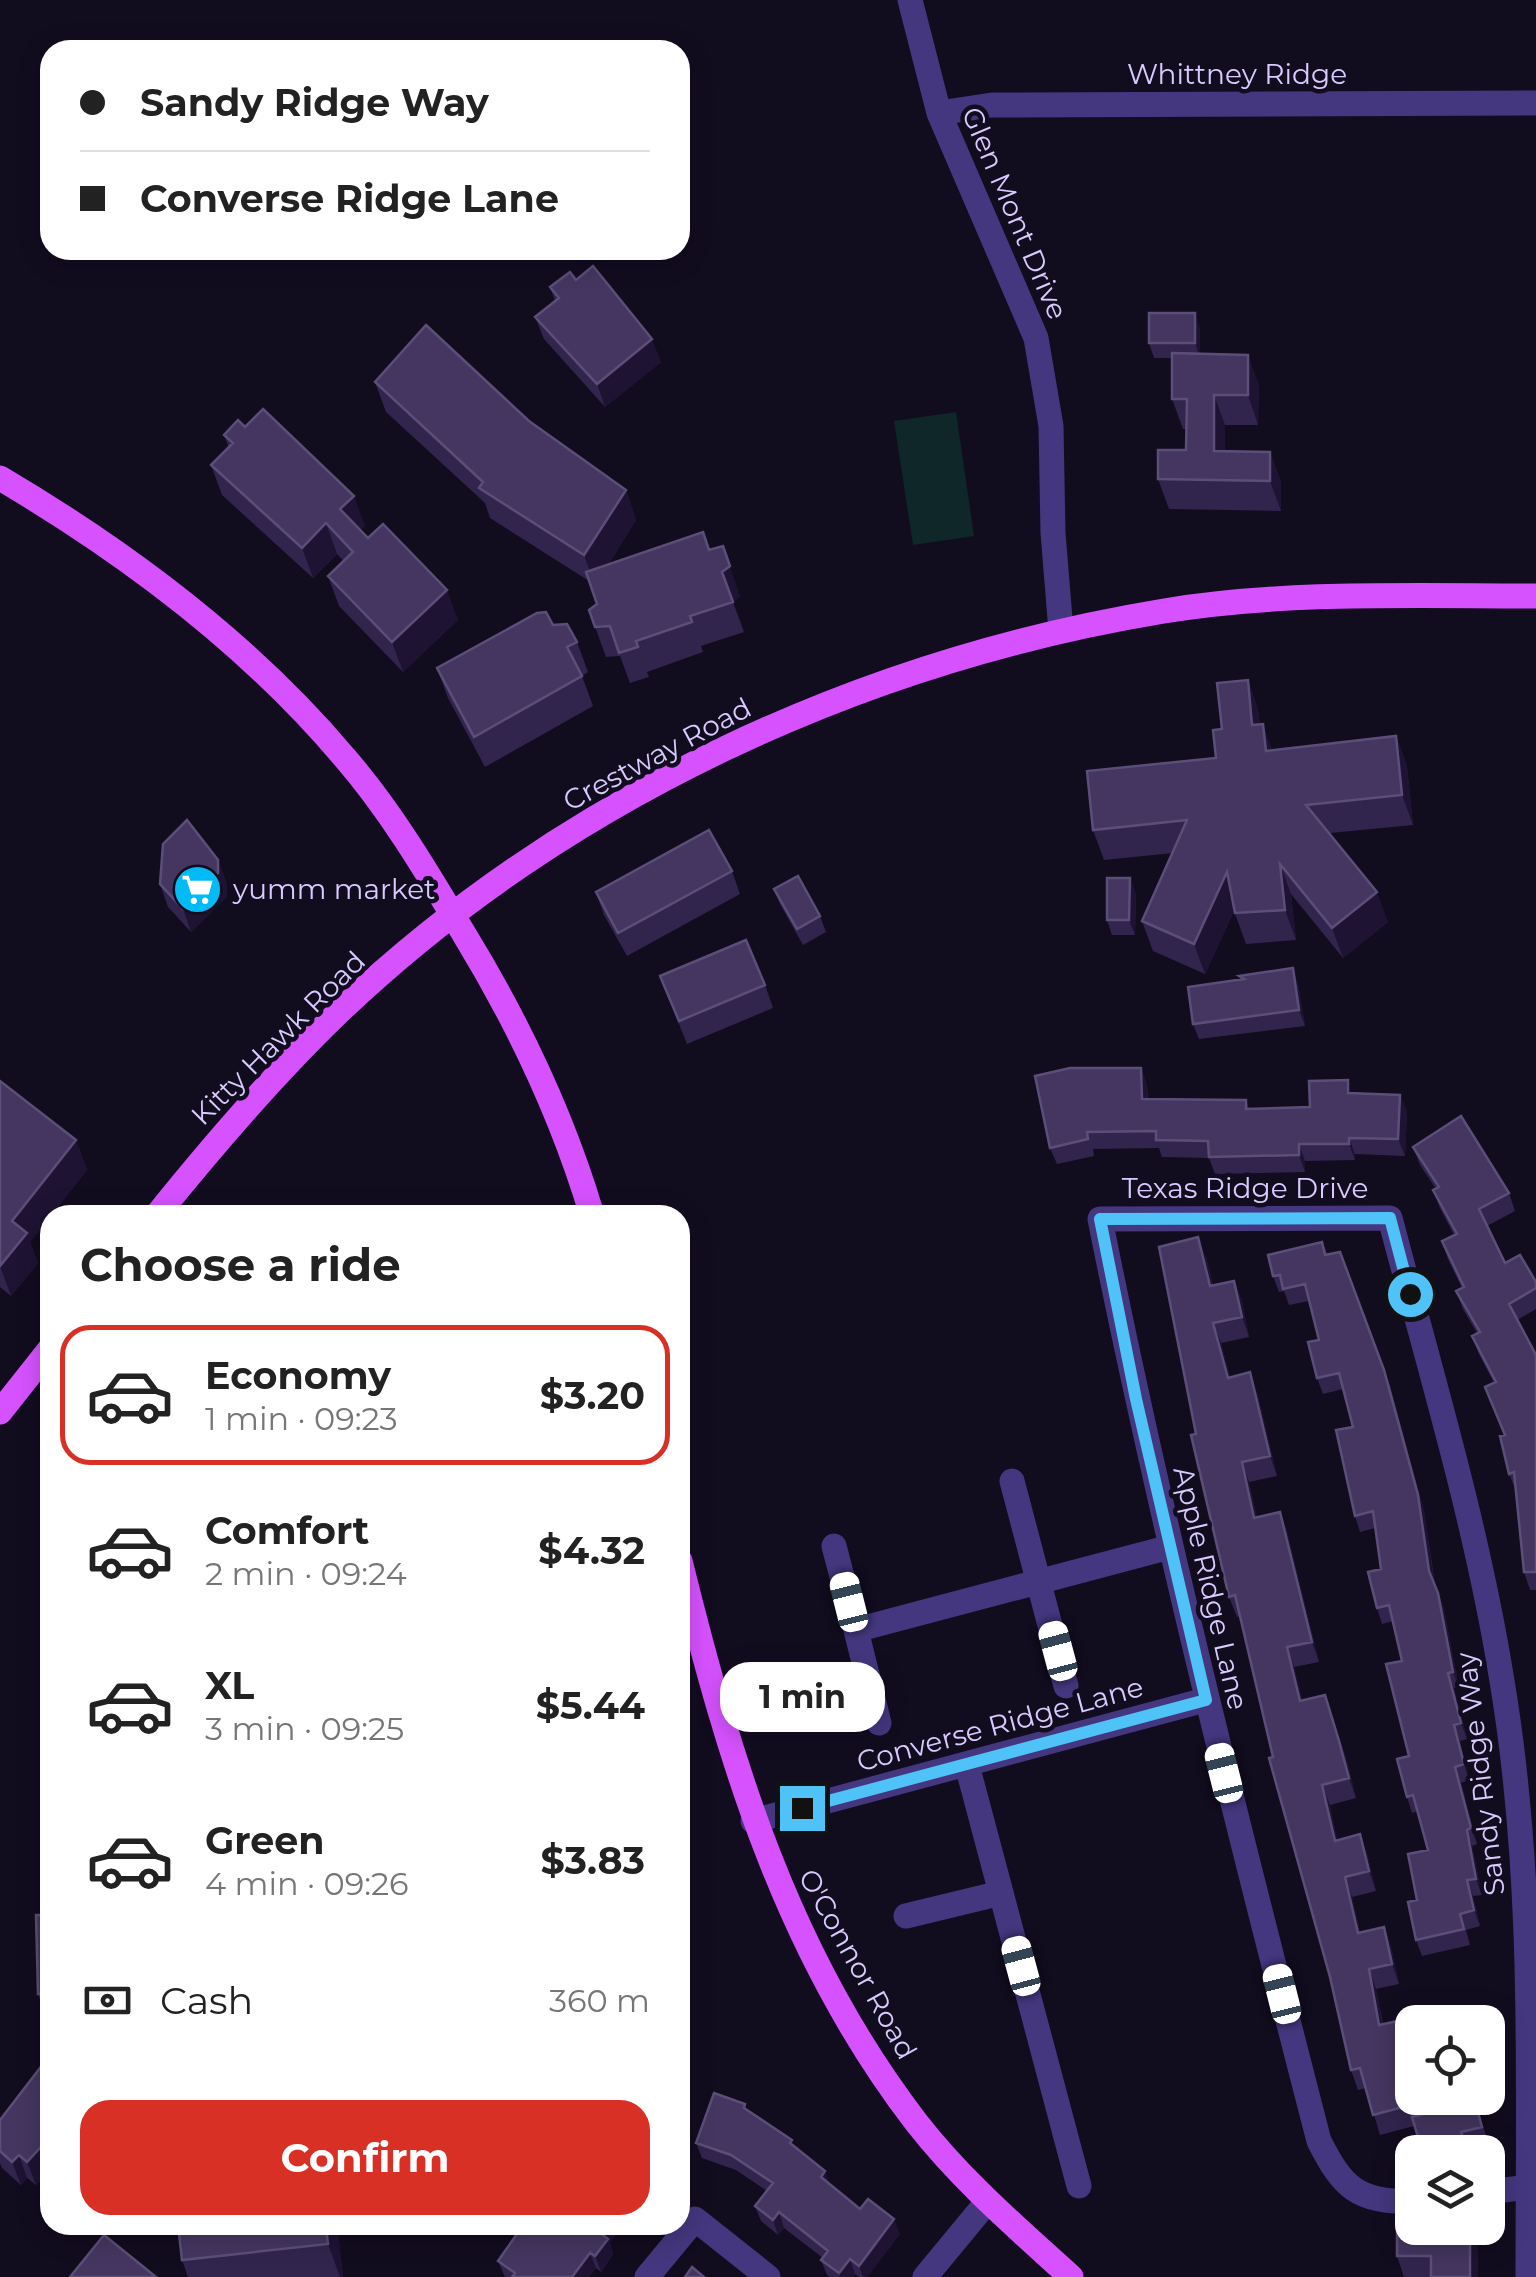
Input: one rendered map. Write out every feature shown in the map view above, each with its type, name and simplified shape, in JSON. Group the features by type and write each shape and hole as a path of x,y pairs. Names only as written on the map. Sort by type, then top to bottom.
{"main road":[{"path":"0,478 166,589 282,690 346,760 454,917 520,1027 572,1148 589,1205"},
{"name":"Crestway Road","path":"454,917 555,842 739,741 891,680 1061,631 1168,610 1318,596 1536,596"},
{"name":"Kitty Hawk Road","path":"166,1205 276,1075 341,1010 454,917"},
{"path":"0,1412 40,1362"},
{"name":"O'Connor Road","path":"690,1602 719,1720 752,1822 790,1912 860,2040 916,2122 987,2202 1071,2277"}],"street":[{"name":"Glen Mont Drive","path":"910,0 939,113 1036,338 1050,426 1052,533 1061,631"},
{"name":"Whittney Ridge","path":"939,113 992,105 1536,103"},
{"name":"Texas Ridge Drive","path":"1100,1219 1390,1218"},
{"name":"Sandy Ridge Way","path":"1390,1218 1480,1560 1502,1682 1524,1864 1528,2277"},
{"name":"Apple Ridge Lane","path":"1100,1219 1206,1700 1320,2141 1340,2182 1370,2197 1395,2200"},
{"path":"1012,1481 1066,1686"},
{"path":"834,1546 879,1723"},
{"path":"856,1630 1170,1547"},
{"name":"Converse Ridge Lane","path":"752,1822 1206,1700"},
{"path":"967,1765 1079,2186"},
{"path":"906,1916 1001,1893"},
{"path":"1505,2190 1528,2187"},
{"path":"926,2277 987,2202"},
{"path":"690,2224 695,2218 768,2277"},
{"path":"648,2277 681,2235"}],"green space":[{"path":"956,412 974,536 913,545 894,421"}],"building":[{"path":"593,266 652,339 597,384 535,317 559,298 550,287 570,272 576,280"},
{"path":"1149,313 1195,313 1195,343 1149,343"},
{"path":"426,325 529,421 626,490 584,555 479,488 483,482 375,382"},
{"path":"1172,353 1248,355 1248,395 1214,395 1214,451 1270,452 1270,481 1158,479 1158,450 1186,450 1187,399 1172,399"},
{"path":"263,409 354,496 340,509 368,538 383,524 447,590 392,642 328,576 353,552 326,523 302,548 211,465 233,443 224,435 238,420 245,427"},
{"path":"703,532 709,550 723,546 730,566 722,572 733,602 690,616 692,622 636,641 638,647 619,653 610,626 595,627 589,610 597,604 586,572"},
{"path":"546,612 553,625 567,624 577,642 567,647 582,676 474,737 437,668 537,613"},
{"path":"1248,680 1252,725 1263,724 1266,751 1396,736 1402,795 1306,805 1377,892 1332,928 1280,864 1285,910 1235,913 1227,872 1194,944 1142,921 1187,820 1093,830 1087,771 1216,758 1213,730 1222,729 1217,683"},
{"path":"187,820 218,860 218,873 183,909 160,884 163,844"},
{"path":"709,830 732,871 618,933 596,892"},
{"path":"798,876 820,916 797,929 774,889"},
{"path":"1107,878 1130,878 1129,920 1107,920"},
{"path":"746,940 765,985 679,1021 660,976"},
{"path":"1293,968 1299,1010 1193,1024 1188,987"},
{"path":"1070,1068 1141,1068 1142,1099 1246,1100 1246,1109 1310,1107 1309,1081 1348,1080 1348,1093 1400,1095 1398,1139 1349,1138 1349,1144 1299,1144 1299,1155 1209,1157 1208,1141 1156,1140 1156,1131 1087,1132 1088,1139 1050,1148 1035,1076"},
{"path":"0,1081 76,1140 12,1221 27,1233 0,1266"},
{"path":"1461,1116 1509,1193 1479,1209 1505,1263 1520,1255 1536,1282 1536,1288 1509,1304 1536,1355 1536,1572 1524,1572 1514,1472 1509,1474 1500,1436 1505,1435 1485,1387 1496,1382 1472,1336 1480,1332 1456,1291 1464,1287 1442,1241 1457,1234 1433,1190 1439,1187 1413,1147"},
{"path":"1198,1237 1210,1286 1234,1281 1242,1317 1213,1323 1228,1378 1250,1372 1270,1456 1242,1462 1254,1518 1280,1512 1312,1642 1287,1647 1300,1701 1325,1695 1349,1778 1322,1785 1335,1841 1360,1834 1369,1871 1345,1877 1358,1933 1384,1927 1392,1964 1369,1969 1379,2025 1395,2022 1395,2109 1373,2115 1360,2068 1351,2070 1330,1977 1269,1758 1273,1757 1235,1595 1229,1597 1191,1435 1196,1434 1159,1247"},
{"path":"1322,1242 1325,1255 1340,1252 1384,1370 1418,1495 1429,1571 1438,1593 1453,1672 1448,1673 1461,1723 1454,1725 1464,1764 1455,1767 1471,1828 1467,1830 1476,1879 1467,1880 1474,1910 1460,1914 1464,1929 1416,1940 1408,1902 1417,1900 1408,1854 1428,1850 1413,1795 1407,1797 1397,1759 1409,1756 1386,1664 1402,1661 1389,1605 1377,1608 1368,1572 1381,1569 1373,1511 1355,1516 1336,1430 1353,1427 1339,1373 1317,1378 1308,1342 1319,1340 1305,1284 1283,1289 1280,1275 1273,1276 1268,1255"},
{"path":"36,1915 40,1915 40,1994"},
{"path":"40,2068 40,2148 27,2162 19,2155 12,2162 0,2151 0,2120"},
{"path":"714,2093 745,2104 744,2108 792,2140 790,2143 825,2171 821,2177 860,2209 868,2199 894,2219 859,2266 850,2259 839,2273 821,2260 828,2251 779,2212 773,2220 755,2206 773,2183 731,2155 696,2143"},
{"path":"1479,2115 1482,2127 1461,2132 1462,2135 1417,2135 1412,2117"},
{"path":"104,2235 156,2277 70,2277"},
{"path":"179,2235 327,2235 328,2244 182,2260"},
{"path":"516,2235 603,2235 608,2239 595,2256 590,2253 572,2277 512,2277 515,2273 498,2261"},
{"path":"1397,2245 1470,2245 1470,2277 1431,2277 1431,2256 1397,2256"},
{"path":"692,2267 704,2277 685,2277"}],"place":[{"name":"yumm market","path":"198,889"}],"route":[{"path":"802,1808 1206,1700 1136,1399 1100,1219 1390,1218 1410,1294"}]}
